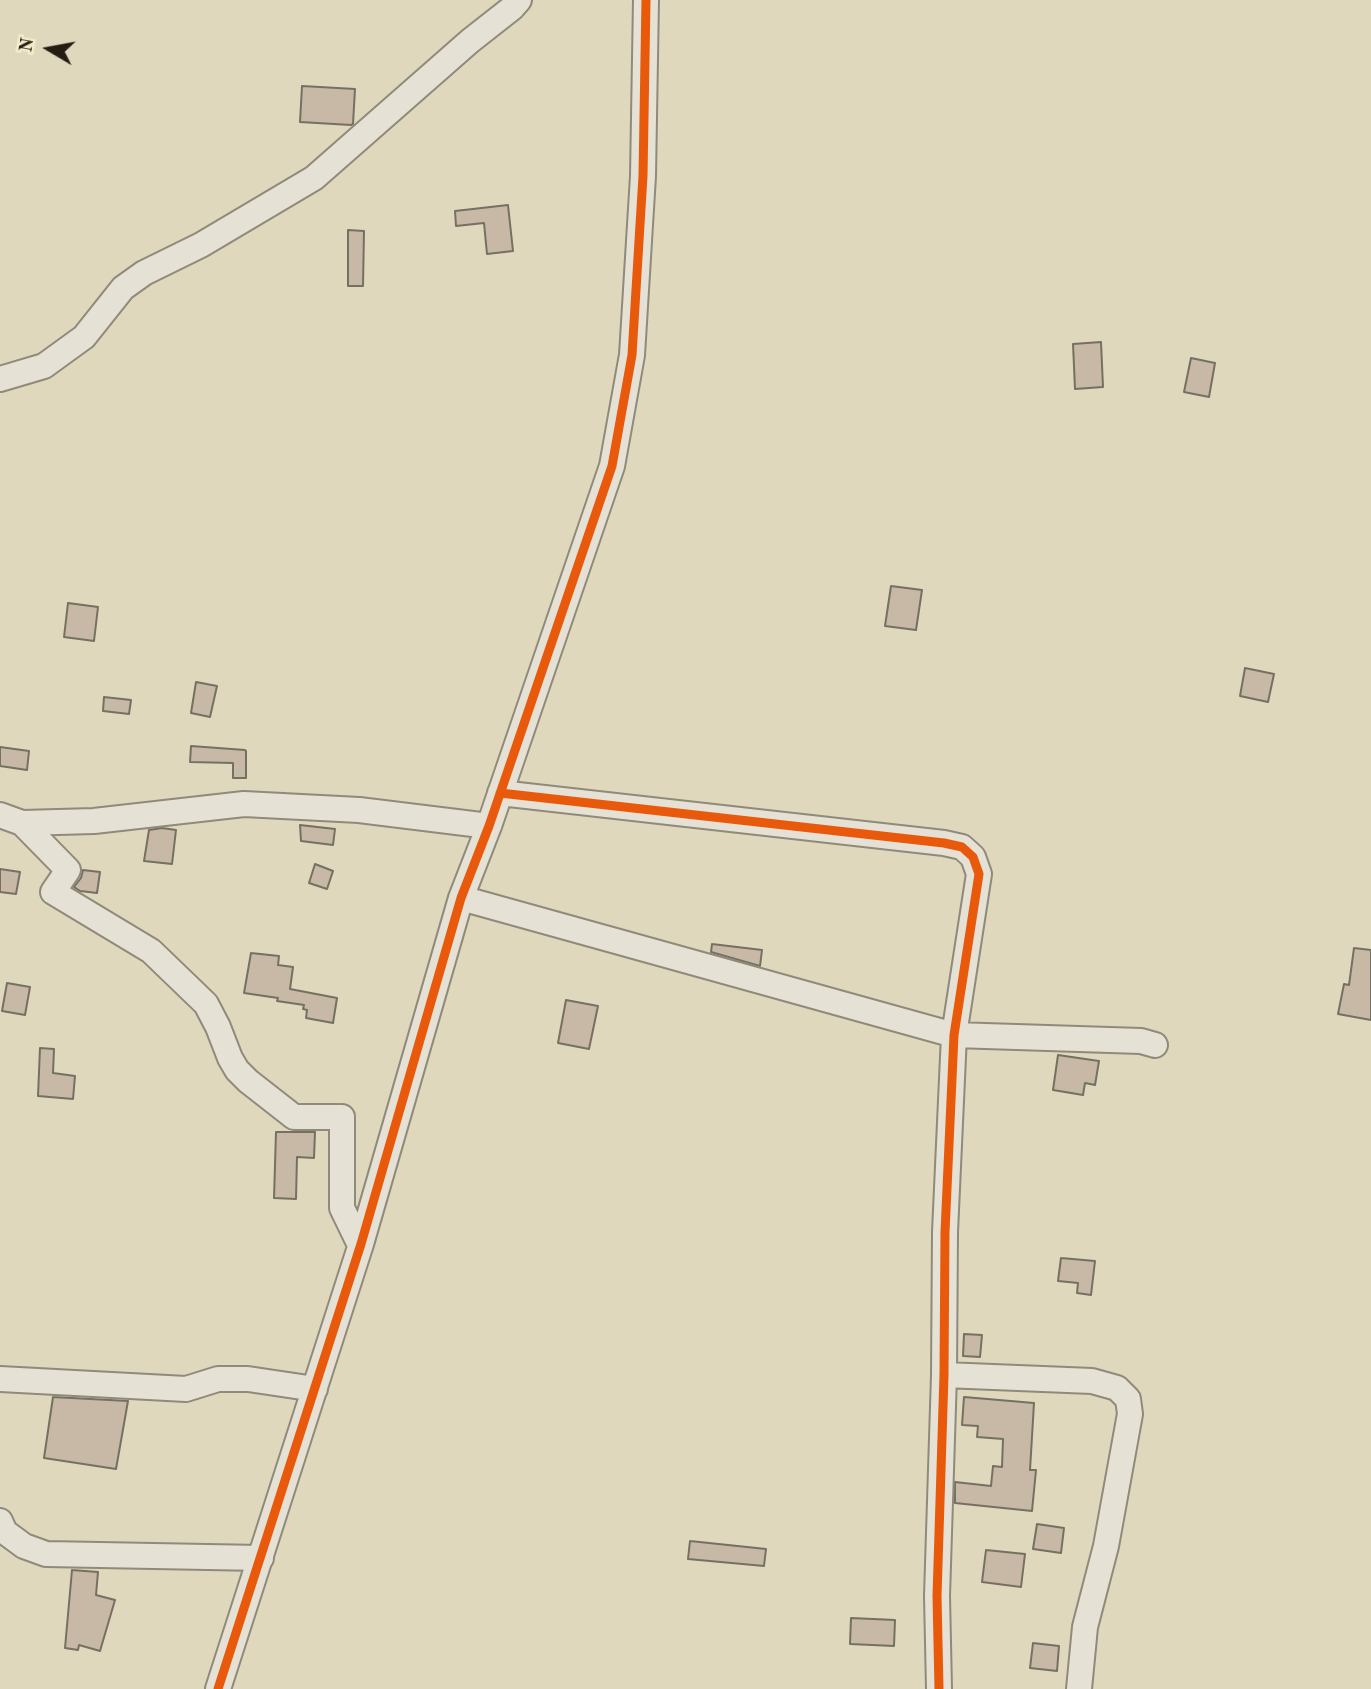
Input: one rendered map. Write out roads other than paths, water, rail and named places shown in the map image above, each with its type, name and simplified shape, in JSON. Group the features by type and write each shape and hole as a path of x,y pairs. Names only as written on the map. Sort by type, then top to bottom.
{"street":[{"path":"0,379 44,366 85,337 123,288 144,273 201,244 314,178 519,0"},
{"path":"218,1689 361,1244 461,898 489,826 612,466 632,355 643,176 646,0"},
{"path":"500,793 944,843 962,847 973,856 979,874 954,1035 945,1232 944,1376 937,1596 939,1689"},
{"path":"11,819 94,821 244,804 359,810 489,826"},
{"path":"11,819 68,870 53,892 151,951 206,1004 237,1070 248,1081 294,1117 342,1116 342,1208 361,1244"},
{"path":"461,898 954,1035 1141,1041 1155,1045"},
{"path":"944,1376 1092,1381 1117,1388 1128,1399 1130,1414 1106,1546 1085,1627 1079,1689"},
{"path":"0,1379 186,1389 218,1380 248,1379 315,1389"},
{"path":"0,1521 5,1532 24,1546 46,1554 261,1558"}]}
